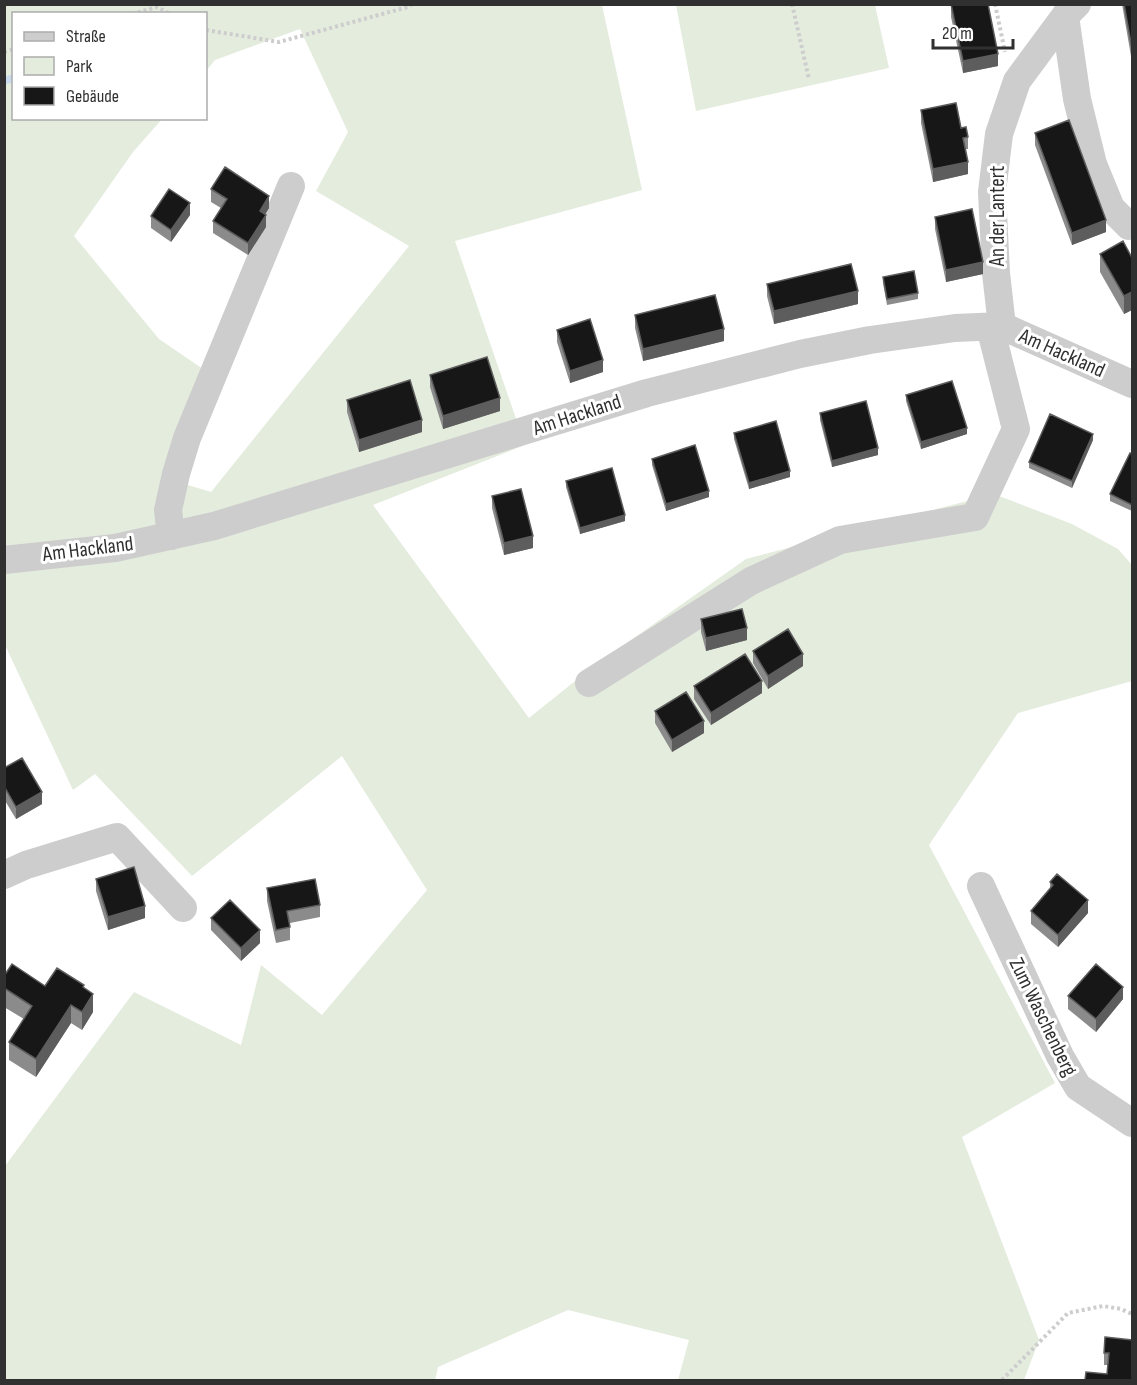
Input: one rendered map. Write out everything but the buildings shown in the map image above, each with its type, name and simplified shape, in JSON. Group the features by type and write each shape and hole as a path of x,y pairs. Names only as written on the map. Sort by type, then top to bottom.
{"street":[{"name":"An der Lantert","path":"996,326 992,192 999,134 1017,81 1071,10"},
{"name":"An der Lantert","path":"1071,10 1077,99 1093,164 1111,208 1129,226"},
{"path":"171,536 168,510 187,438 291,186"},
{"name":"Am Hackland","path":"4,560 115,548 213,526 658,390 800,354 870,340 956,328 996,326 1132,384"},
{"name":"Am Hackland","path":"589,683 751,581 840,540 975,517 1016,429 996,326"},
{"path":"4,875 26,865 117,837 183,908"},
{"name":"Zum Waschenberg","path":"981,886 1060,1056 1077,1087 1132,1123"}],"path":[{"path":"207,30 279,42 412,4"},
{"path":"792,4 809,79"},
{"path":"995,4 1005,54 1017,81"},
{"path":"140,12 157,8 166,12"},
{"path":"1002,1380 1068,1313 1103,1306 1121,1309 1132,1314"}],"green space":[{"path":"4,5 602,5 642,190 455,241 525,445 373,505 529,718 590,669 746,559 994,494 1072,524 1118,549 1132,565 1132,681 1018,713 929,845 1055,1083 962,1137 1039,1340 1024,1380 678,1380 689,1340 568,1310 438,1367 435,1380 5,1380 5,1166 134,992 241,1045 261,965 322,1015 427,890 342,756 192,876 95,774 73,790 5,645","holes":["12,12 207,12 207,70 215,60 300,29 348,132 316,191 409,246 211,492 161,477 203,369 159,339 74,236 133,152 161,120 12,120"]},
{"path":"676,5 875,5 889,68 696,111"}],"waterway":[{"path":"4,81 12,79"}]}
